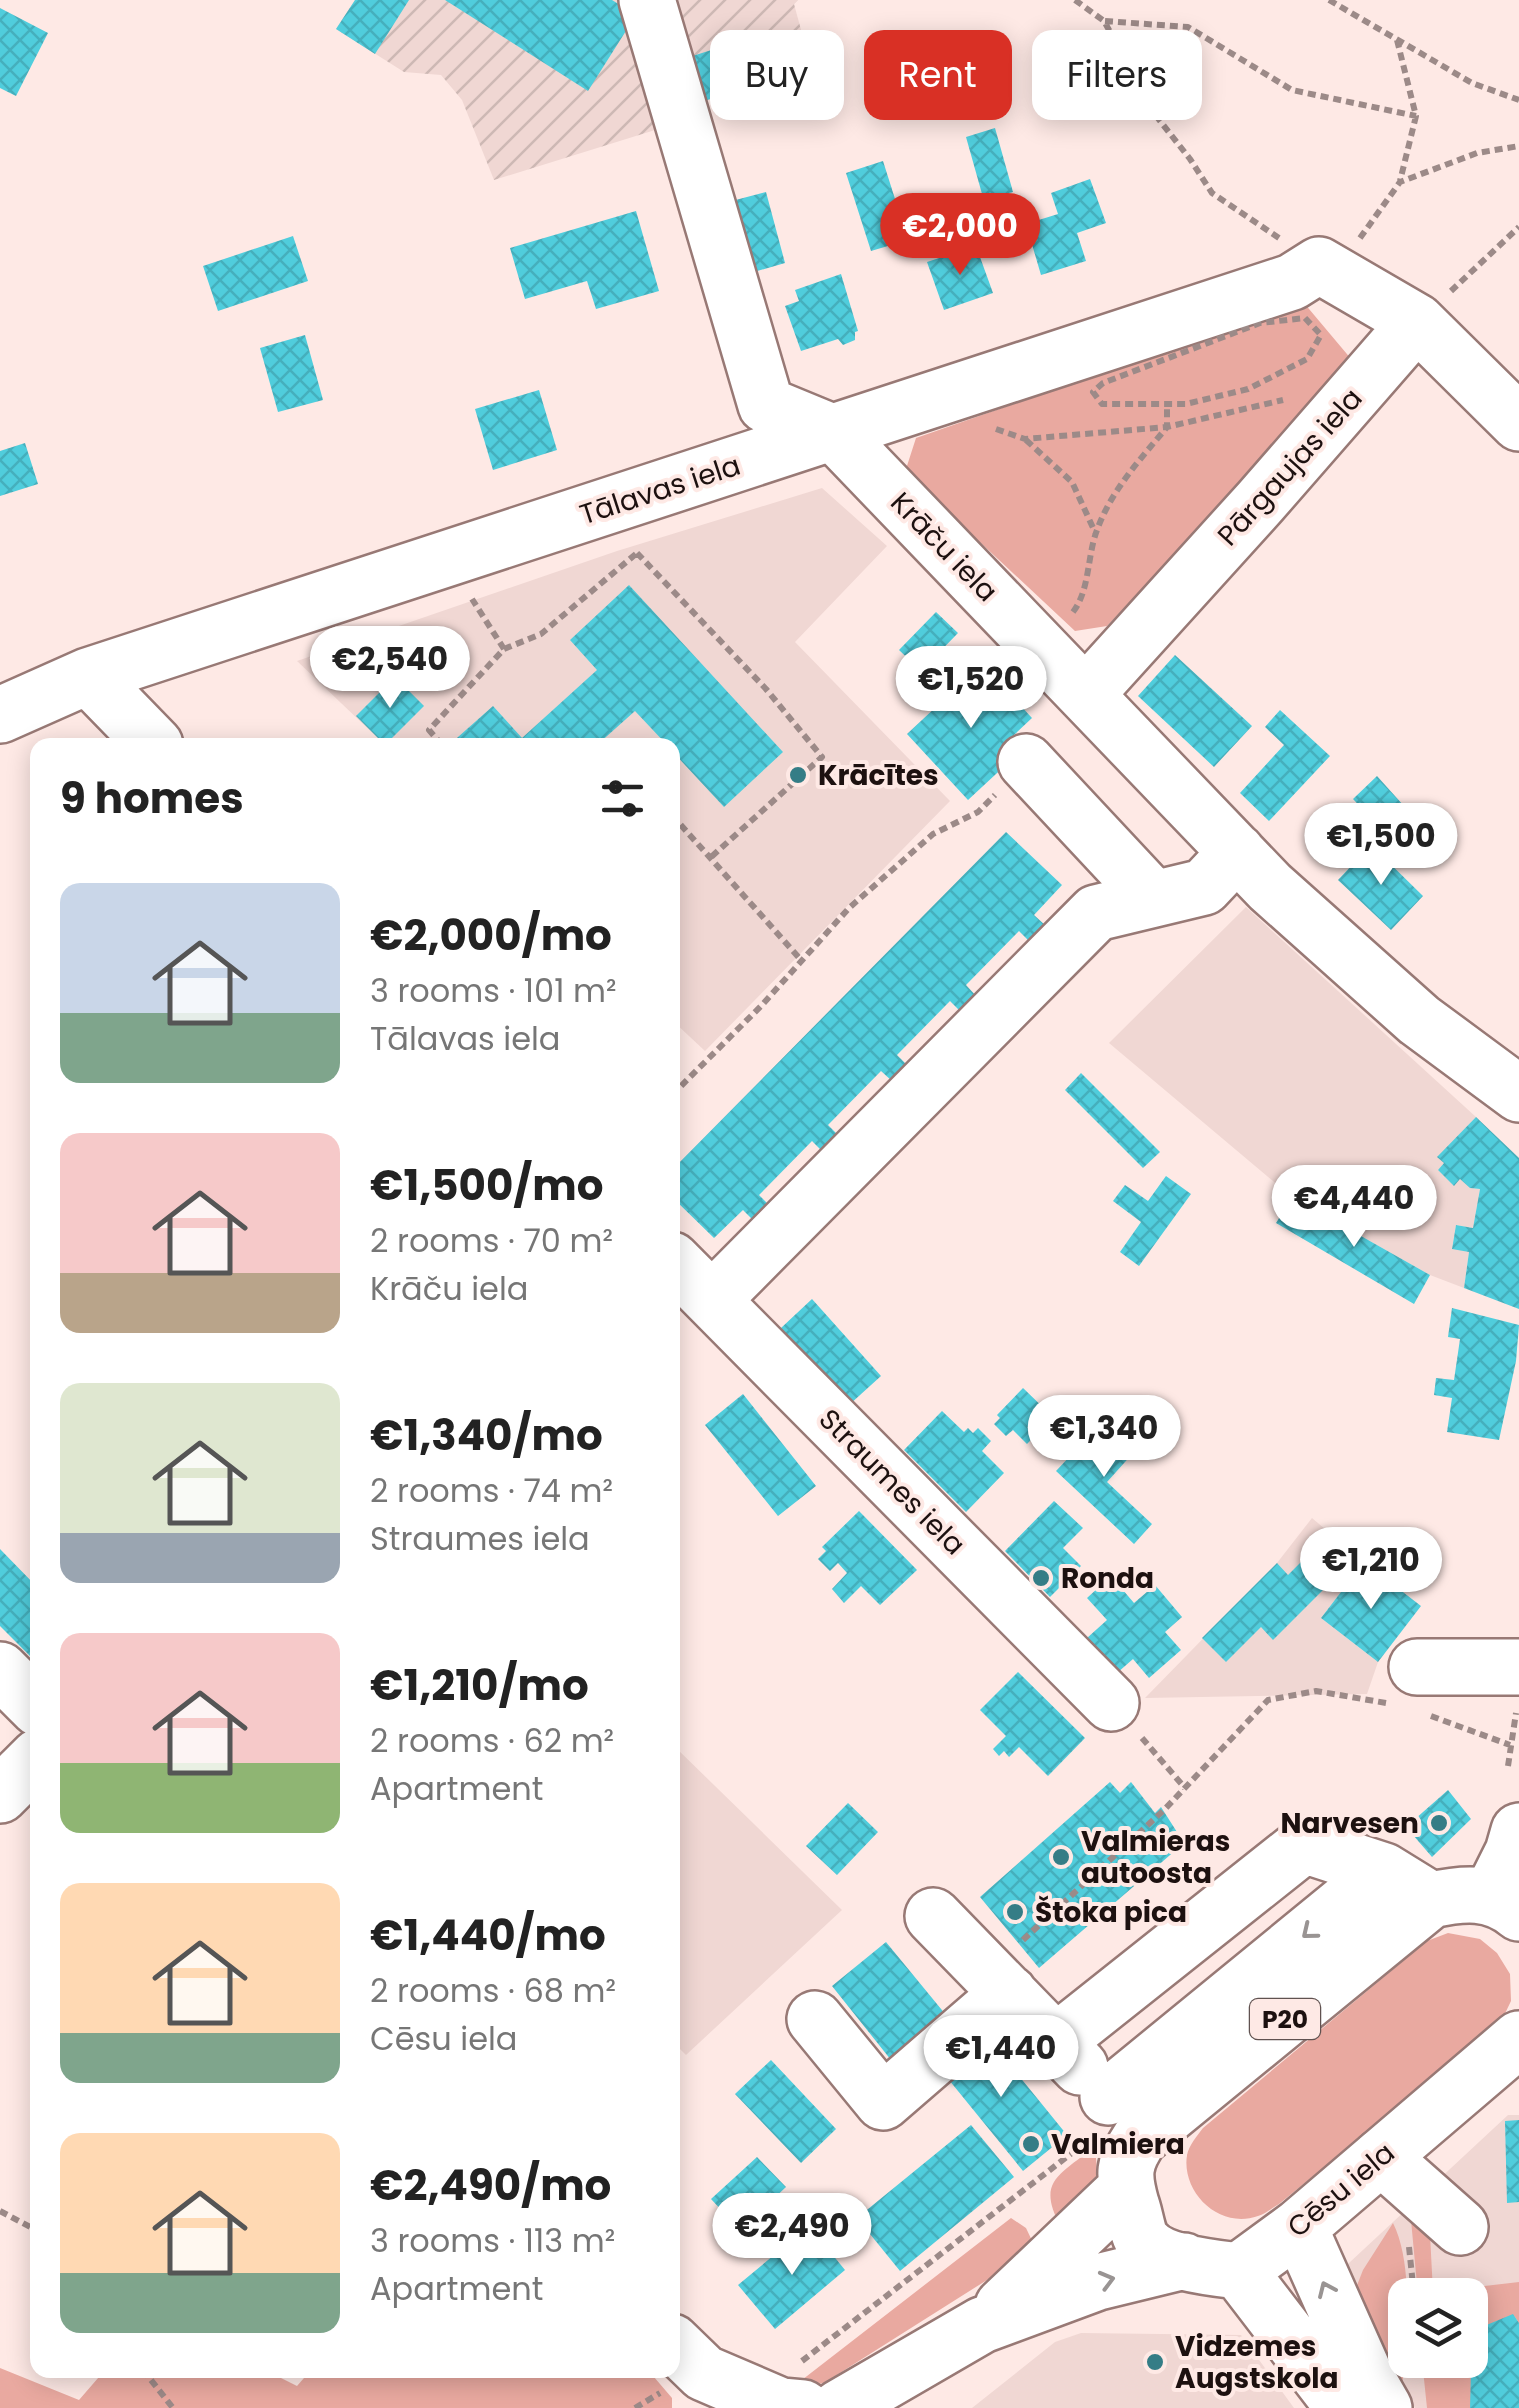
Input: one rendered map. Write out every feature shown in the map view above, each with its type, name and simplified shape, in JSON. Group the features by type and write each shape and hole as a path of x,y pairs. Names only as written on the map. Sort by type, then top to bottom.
{"street":[{"name":"Krāču iela","path":"654,18 766,405 834,433 1270,887 1419,1020 1519,1094"},
{"name":"Tālavas iela","path":"0,714 88,676 1292,282 1319,265"},
{"path":"1319,265 1416,322 1519,423"},
{"name":"Pārgaujas iela","path":"1086,694 1416,322"},
{"path":"88,676 148,738"},
{"path":"1026,762 1154,899"},
{"path":"712,1300 1096,912 1204,887 1237,852"},
{"name":"Straumes iela","path":"680,1268 1111,1703"},
{"path":"1411,1694 1519,1667"},
{"path":"0,1670 30,1700"},
{"path":"0,1795 30,1764"},
{"path":"1056,2042 1304,1845 1384,1871 1431,1900 1461,1894 1505,1904 1519,1830"},
{"path":"933,1916 1019,1974 1116,2140 1384,1871"},
{"name":"P20","path":"982,2324 1116,2140 1431,1900"},
{"path":"815,2020 883,2102 1019,1974"},
{"name":"Cēsu iela","path":"1239,2271 1507,2059"},
{"name":"P20","path":"1116,2140 1143,2241 1163,2256 1207,2268 1239,2271"},
{"path":"1382,2157 1460,2227"},
{"path":"1298,2228 1384,2408"},
{"name":"P20","path":"840,2408 982,2324 1098,2282 1184,2261"},
{"path":"1239,2271 1344,2408"},
{"path":"695,2374 781,2406 799,2387"}],"path":[{"path":"1075,0 1104,21 1156,117 1190,158 1212,193 1319,265 1362,237 1400,182 1416,116 1397,40"},
{"path":"1329,0 1472,84 1519,100"},
{"path":"1104,21 1188,27 1292,90 1416,116"},
{"path":"1400,182 1477,152 1519,146"},
{"path":"1416,322 1519,227"},
{"path":"1305,318 1322,335 1307,359 1248,389 1186,404 1167,404 1102,404 1093,392 1103,383 1260,323 1305,318"},
{"path":"987,426 1024,438 1168,427 1284,400 1298,393"},
{"path":"1068,618 1080,603 1096,533 1114,491 1168,427 1167,404"},
{"path":"1024,438 1072,482 1096,533"},
{"path":"631,538 637,553 766,689 822,756 710,858"},
{"path":"436,738 429,730 504,649 541,634 637,553"},
{"path":"468,592 504,649"},
{"path":"680,1087 849,908 933,834 978,812 1026,762"},
{"path":"680,825 802,961"},
{"path":"1019,1974 1020,1942 1186,1788 1268,1700 1316,1691 1411,1694 1510,1745"},
{"path":"1508,1766 1519,1697"},
{"path":"1111,1703 1186,1788"},
{"path":"799,2387 1023,2193 1116,2140"},
{"path":"0,2212 30,2227"},
{"path":"1404,2238 1411,2252 1413,2278"},
{"path":"149,2378 173,2408"}],"shaded area":[{"path":"355,0 798,0 794,4 801,30 710,30 710,99 695,104 668,126 494,180 462,100 441,75 404,72 336,29"},
{"path":"1304,303 1357,366 1107,626 1075,631 905,472 916,438"},
{"name":"Krācītes","path":"822,488 887,546 795,642 950,801 705,1051 680,1028 680,738 378,738 297,661 617,551"},
{"path":"1246,907 1476,1117 1438,1157 1444,1163 1438,1170 1454,1185 1460,1179 1470,1188 1480,1189 1473,1228 1456,1225 1452,1248 1469,1252 1464,1288 1430,1275 1292,1197 1109,1043"},
{"path":"1312,1518 1364,1562 1321,1618 1378,1662 1367,1694 1145,1698 1277,1563"},
{"path":"680,1752 842,1910 686,2055 680,2049"},
{"path":"1448,1933 1480,1939 1497,1953 1510,1974 1511,2001 1500,2024 1279,2204 1244,2219 1230,2218 1206,2205 1190,2183 1187,2169 1188,2151 1203,2128 1427,1941"},
{"path":"1508,2115 1519,2115 1519,2408 1415,2408 1397,2378 1488,2378 1488,2278 1388,2278 1388,2363 1335,2276"},
{"path":"1095,2146 1098,2182 1061,2227 1051,2188 1062,2172"},
{"path":"1011,2218 1026,2228 1036,2249 824,2383 801,2387 798,2383"},
{"path":"1411,2220 1430,2234 1432,2278 1416,2278"},
{"path":"1393,2223 1406,2278 1388,2278 1388,2360 1354,2293 1363,2270"},
{"path":"1519,2282 1519,2323 1513,2314 1488,2369 1488,2286"},
{"name":"Vidzemes Augstskola","path":"1081,2333 1241,2335 1294,2408 972,2408 1055,2342"},
{"path":"0,2368 79,2400 98,2378 281,2378 297,2386 304,2378 655,2378 672,2398 672,2408 0,2408"},
{"path":"1424,2378 1484,2378 1470,2408 1427,2408"}],"building":[{"path":"355,0 409,0 375,54 336,29"},
{"path":"445,0 612,0 636,15 588,91"},
{"path":"0,8 48,33 16,96 0,88"},
{"path":"710,50 710,99 695,104 680,60"},
{"path":"995,128 1013,192 984,201 966,137"},
{"path":"883,161 908,240 871,251 846,173"},
{"path":"1090,179 1106,223 1077,233 1086,261 1041,275 1026,224 1058,214 1051,193"},
{"path":"766,192 785,263 747,274 728,202"},
{"path":"636,211 659,291 596,309 587,281 525,299 510,248"},
{"path":"293,236 308,281 218,311 203,266"},
{"path":"976,246 993,293 944,310 927,262"},
{"path":"841,274 858,331 855,340 843,345 838,339 801,351 785,306 799,301 795,290"},
{"path":"305,335 323,400 278,412 260,348"},
{"path":"539,390 557,450 493,470 475,409"},
{"path":"25,443 38,484 0,496 0,451"},
{"path":"629,585 783,752 724,807 680,760 680,738 660,738 635,711 605,738 522,738 597,670 570,640"},
{"path":"936,612 958,633 921,671 899,650"},
{"path":"1175,655 1252,726 1214,767 1138,696"},
{"path":"982,664 1032,718 999,749 1010,761 968,800 907,734"},
{"path":"395,677 424,706 392,738 378,738 356,716"},
{"path":"493,706 522,738 457,738"},
{"path":"1280,710 1330,756 1269,821 1240,793 1284,745 1265,727"},
{"path":"1377,776 1404,806 1380,828 1353,799"},
{"path":"1006,832 1062,885 1034,915 1046,926 1030,942 1019,931 966,985 977,997 961,1012 950,1001 897,1055 908,1066 892,1081 881,1071 828,1125 839,1136 823,1152 812,1141 759,1195 769,1205 754,1221 743,1210 714,1238 680,1205 680,1162"},
{"path":"1371,845 1423,896 1391,930 1338,880"},
{"path":"1081,1073 1160,1152 1143,1168 1065,1090"},
{"path":"1476,1117 1519,1158 1519,1309 1464,1288 1469,1252 1452,1249 1456,1225 1473,1228 1480,1189 1470,1188 1460,1179 1454,1186 1438,1170 1444,1163 1437,1157"},
{"path":"1166,1176 1191,1194 1139,1266 1120,1252 1141,1222 1113,1201 1125,1185 1148,1201"},
{"path":"1292,1197 1430,1275 1414,1304 1276,1223"},
{"path":"812,1299 881,1376 849,1405 781,1328"},
{"path":"1452,1308 1519,1325 1516,1361 1499,1440 1447,1432 1452,1398 1434,1395 1436,1378 1454,1380 1460,1339 1448,1337"},
{"path":"1023,1388 1053,1417 1027,1444 1013,1430 1006,1436 994,1424 1000,1418 997,1415"},
{"path":"743,1394 816,1486 778,1516 705,1425"},
{"path":"942,1411 964,1432 968,1428 973,1433 978,1428 991,1441 982,1451 1004,1473 966,1512 904,1450"},
{"path":"1102,1422 1134,1452 1107,1482 1152,1524 1134,1544 1056,1471"},
{"path":"1054,1501 1083,1528 1063,1548 1081,1566 1050,1597 1005,1551"},
{"path":"859,1511 917,1570 880,1605 861,1586 844,1603 832,1589 847,1573 838,1563 830,1571 818,1559 826,1551 822,1547"},
{"path":"0,1549 30,1580 30,1656 0,1626"},
{"path":"1302,1561 1327,1586 1273,1640 1261,1627 1226,1662 1202,1638 1277,1563 1288,1575"},
{"path":"1364,1562 1421,1606 1378,1662 1321,1618"},
{"path":"1111,1576 1134,1603 1155,1585 1182,1617 1165,1632 1181,1650 1149,1678 1133,1659 1117,1673 1087,1638 1107,1620 1087,1598"},
{"path":"1018,1672 1085,1738 1048,1776 1019,1747 1009,1757 1004,1751 999,1756 993,1749 1006,1736 980,1710"},
{"path":"1110,1782 1120,1793 1131,1782 1155,1813 1161,1807 1184,1843 1039,1968 980,1897"},
{"name":"Narvesen","path":"1448,1790 1471,1819 1432,1857 1406,1827"},
{"path":"848,1803 878,1832 837,1875 806,1846"},
{"path":"886,1942 946,2015 891,2060 832,1986"},
{"path":"980,2028 1067,2135 1023,2171 936,2064"},
{"path":"771,2060 836,2129 801,2163 735,2094"},
{"path":"1519,2120 1519,2202 1507,2203 1505,2121"},
{"path":"971,2125 1014,2177 900,2271 857,2218"},
{"path":"757,2157 786,2187 740,2230 711,2199"},
{"path":"809,2226 845,2270 775,2329 738,2285"},
{"path":"1513,2314 1519,2323 1519,2408 1470,2408 1471,2378 1488,2378 1488,2324"}],"place":[{"name":"Krācītes","path":"798,775"},
{"name":"Ronda","path":"1041,1578"},
{"name":"Narvesen","path":"1439,1823"},
{"name":"Valmieras autoosta","path":"1061,1857"},
{"name":"Štoka pica","path":"1015,1912"},
{"name":"Valmiera","path":"1031,2144"},
{"name":"Vidzemes Augstskola","path":"1155,2362"}]}
